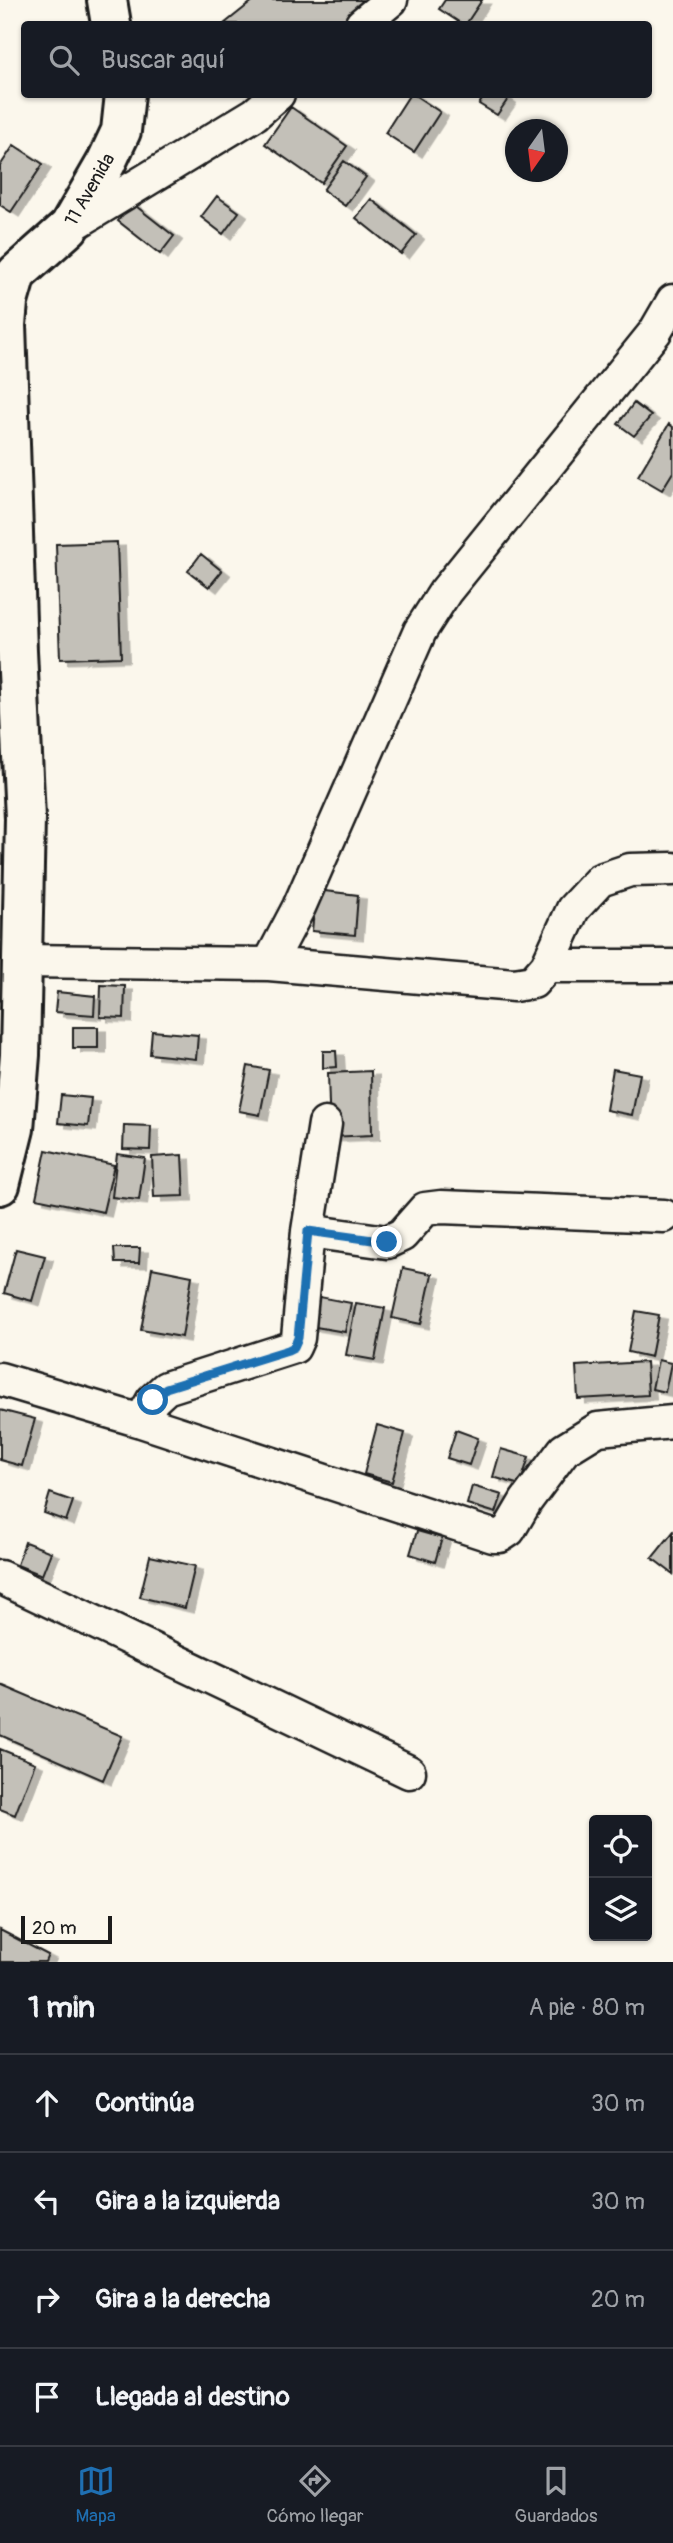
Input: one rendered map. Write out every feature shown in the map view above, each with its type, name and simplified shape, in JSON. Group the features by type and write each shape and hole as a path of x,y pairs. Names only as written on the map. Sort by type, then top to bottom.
{"street":[{"path":"107,0 110,21"},
{"path":"366,21 391,0"},
{"name":"11 Avenida","path":"0,1185 14,1129 10,1027 22,961 25,818 8,650 8,268 69,227 121,131 125,98"},
{"path":"69,227 254,114 273,98"},
{"path":"269,964 299,907 420,631 445,592 655,332 673,302"},
{"path":"22,961 269,964 514,985 533,982 547,966 573,909 600,880 631,870 673,869"},
{"path":"547,966 673,966"},
{"path":"141,1421 153,1400 166,1388 294,1347 298,1338 308,1231 325,1124"},
{"path":"308,1231 387,1242 402,1235 425,1209 441,1207 664,1216"},
{"path":"0,1379 141,1421 492,1536 500,1536 509,1530 526,1501 564,1450 597,1429 673,1422"},
{"path":"0,1577 409,1772"}],"building":[{"path":"254,0 371,0 346,21 228,21"},
{"path":"445,0 482,0 468,21 457,21 439,9"},
{"path":"407,98 419,98 440,112 414,152 385,133"},
{"path":"483,98 508,99 497,115 479,104"},
{"path":"291,107 347,146 321,183 265,144"},
{"path":"14,145 43,164 11,212 0,205 0,166"},
{"path":"344,161 366,177 345,206 323,190"},
{"path":"217,196 239,212 223,234 201,217"},
{"path":"371,199 416,235 401,254 356,218"},
{"path":"132,203 174,236 160,254 118,221"},
{"path":"634,403 651,416 634,436 618,424"},
{"path":"669,424 673,427 673,472 662,490 638,476"},
{"path":"117,542 121,657 60,659 56,544"},
{"path":"201,554 222,571 209,587 188,571"},
{"path":"316,890 358,895 355,935 312,931"},
{"path":"101,985 125,986 124,1018 100,1017"},
{"path":"57,992 95,996 94,1015 55,1012"},
{"path":"73,1027 98,1027 98,1048 73,1048"},
{"path":"152,1031 198,1035 196,1059 150,1054"},
{"path":"323,1051 336,1051 337,1067 323,1068"},
{"path":"248,1066 269,1070 260,1115 239,1111"},
{"path":"613,1069 640,1074 632,1115 606,1110"},
{"path":"371,1071 372,1135 330,1137 328,1073"},
{"path":"61,1095 91,1098 88,1126 58,1123"},
{"path":"124,1125 151,1126 150,1150 123,1149"},
{"path":"46,1150 114,1165 103,1212 36,1198"},
{"path":"117,1154 145,1158 139,1200 112,1197"},
{"path":"182,1155 184,1196 154,1197 152,1157"},
{"path":"114,1248 140,1248 139,1263 115,1263"},
{"path":"16,1249 45,1256 32,1301 4,1293"},
{"path":"152,1268 192,1276 182,1337 141,1330"},
{"path":"403,1268 432,1274 421,1324 392,1318"},
{"path":"309,1295 351,1303 345,1332 304,1325"},
{"path":"356,1303 385,1308 375,1360 346,1355"},
{"path":"636,1311 659,1315 651,1357 628,1352"},
{"path":"658,1360 671,1363 665,1392 652,1389"},
{"path":"646,1362 648,1395 578,1399 576,1366"},
{"path":"0,1410 35,1419 22,1466 0,1460"},
{"path":"377,1425 405,1433 392,1482 364,1474"},
{"path":"456,1430 478,1438 469,1465 447,1458"},
{"path":"501,1449 529,1457 520,1485 493,1477"},
{"path":"472,1486 502,1495 496,1513 467,1504"},
{"path":"50,1493 73,1501 66,1521 44,1513"},
{"path":"417,1531 442,1538 435,1562 410,1554"},
{"path":"673,1532 673,1574 652,1558"},
{"path":"25,1542 51,1552 42,1575 17,1565"},
{"path":"150,1556 195,1566 185,1608 140,1597"},
{"path":"0,1684 122,1736 103,1780 0,1735"},
{"path":"0,1749 35,1763 15,1815 0,1809"},
{"path":"0,1930 48,1955 45,1962 0,1962"}],"route":[{"path":"153,1400 166,1388 294,1347 298,1338 308,1231 387,1242"}]}
